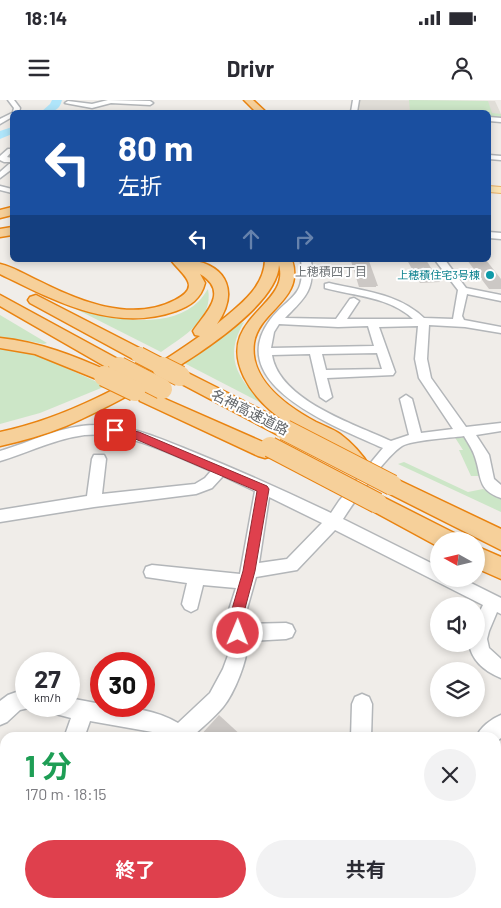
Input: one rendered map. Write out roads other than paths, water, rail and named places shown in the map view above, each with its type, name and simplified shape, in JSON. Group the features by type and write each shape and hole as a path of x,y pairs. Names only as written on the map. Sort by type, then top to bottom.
{"highway":[{"path":"239,100 264,110"},
{"path":"0,268 90,308 124,314 143,314 173,308 192,296 197,284 189,270 181,262"},
{"path":"0,430 48,416 110,389 175,350 205,327 219,309 222,300 219,284 206,271 184,262"},
{"path":"0,439 28,433 64,418 111,397 169,364 210,336 254,298 270,277 272,262"},
{"path":"285,262 288,273 286,283 250,331 245,342 245,353 248,366 264,392 278,406 291,425"},
{"name":"名神高速道路","path":"0,280 180,376 291,425 360,468 501,540"},
{"path":"0,300 111,371"},
{"path":"0,343 30,346 111,371"},
{"name":"名神高速道路","path":"111,371 431,532"},
{"path":"485,561 501,569"}],"street":[{"path":"68,101 92,106 111,101 150,103"},
{"path":"10,152 3,157 4,160 10,160"},
{"path":"306,262 308,278 305,289 276,321 264,340 264,352 270,371 283,388 305,404 393,447"},
{"path":"442,262 463,290 501,298"},
{"path":"329,286 367,293 407,308 423,321"},
{"path":"459,322 457,316 463,290"},
{"path":"338,324 354,301"},
{"path":"276,321 338,324 372,322 403,324 423,321 459,322 501,330"},
{"path":"423,321 421,354 425,378 483,458 486,479 492,488 501,492"},
{"path":"320,374 389,372 372,322"},
{"path":"264,352 380,349"},
{"path":"315,351 326,397"},
{"path":"406,400 416,438"},
{"path":"152,572 196,578 247,577 291,565 334,521 344,505 398,442 501,427"},
{"path":"0,456 71,432 93,429 115,430 135,434 220,469 334,521 430,570"},
{"path":"94,501 99,459"},
{"path":"0,516 94,501 196,489 206,486 214,479 220,469"},
{"path":"182,732 217,700 231,673 239,650 236,616 247,577 263,489"},
{"path":"191,604 196,578"},
{"path":"465,588 497,604 478,635 479,651 501,669"},
{"path":"238,633 286,631"},
{"path":"0,715 15,702"},
{"path":"361,732 362,704"},
{"path":"80,710 161,724 172,732"},
{"path":"76,732 84,711"}],"waterway":[{"path":"49,110 55,106 57,100"},
{"path":"0,135 10,131"}],"place":[{"name":"上穂積住宅3号棟","path":"490,275"}],"district":[{"name":"上穂積四丁目","path":"331,272"}]}
